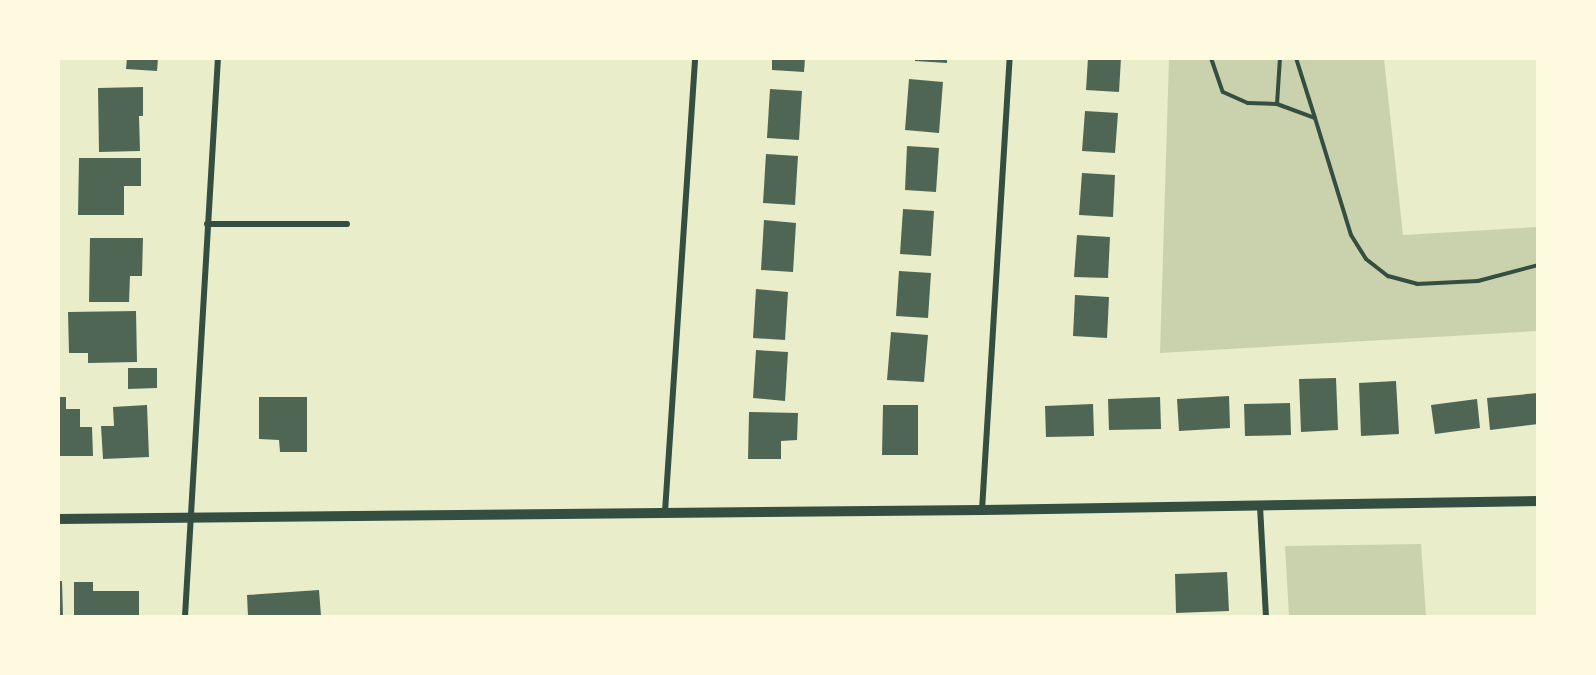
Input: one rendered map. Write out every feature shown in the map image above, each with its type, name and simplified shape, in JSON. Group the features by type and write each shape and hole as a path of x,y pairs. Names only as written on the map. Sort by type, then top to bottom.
{"street":[{"path":"185,616 218,58"},
{"path":"665,512 695,58"},
{"path":"982,510 1010,58"},
{"path":"207,224 347,224"},
{"path":"58,519 982,510 1538,501"},
{"path":"1260,506 1266,616"}],"path":[{"path":"1211,58 1223,93 1248,103 1277,104 1315,118"},
{"path":"1277,104 1280,58"},
{"path":"1296,58 1351,236 1366,259 1388,276 1417,284 1478,281 1538,265"}],"green space":[{"path":"1169,59 1384,59 1403,235 1537,227 1537,331 1160,353"},
{"path":"1421,544 1426,616 1289,616 1285,546"}],"building":[{"path":"127,58 158,58 157,71 126,69"},
{"path":"772,58 805,58 804,72 772,70"},
{"path":"915,58 947,58 947,63 915,61"},
{"path":"1088,58 1121,58 1119,92 1086,90"},
{"path":"909,79 943,82 939,133 905,130"},
{"path":"143,87 143,116 139,116 140,151 99,152 98,88"},
{"path":"770,89 802,91 799,140 767,138"},
{"path":"1085,111 1118,113 1115,153 1082,151"},
{"path":"907,146 939,148 936,192 905,190"},
{"path":"766,154 798,156 795,205 763,203"},
{"path":"79,158 141,158 141,186 124,186 124,215 78,215"},
{"path":"1082,173 1115,175 1113,217 1079,215"},
{"path":"903,209 934,211 931,256 900,254"},
{"path":"764,220 796,223 793,272 761,270"},
{"path":"1077,235 1110,237 1108,278 1074,277"},
{"path":"90,238 143,238 142,276 130,276 129,302 89,302"},
{"path":"899,271 931,273 928,318 896,316"},
{"path":"756,289 788,292 785,340 753,338"},
{"path":"1075,295 1109,297 1107,338 1073,336"},
{"path":"136,311 137,362 88,363 88,353 69,353 68,312"},
{"path":"891,332 928,335 924,382 887,380"},
{"path":"756,350 788,352 785,401 753,398"},
{"path":"128,368 157,368 157,388 128,389"},
{"path":"1336,378 1338,430 1301,432 1299,379"},
{"path":"1396,381 1399,434 1361,436 1359,383"},
{"path":"1538,393 1538,424 1490,430 1487,398"},
{"path":"1229,396 1230,428 1179,431 1177,399"},
{"path":"58,397 66,397 66,409 80,409 80,427 92,427 93,456 58,456"},
{"path":"259,397 307,397 307,452 280,452 279,440 259,439"},
{"path":"1160,397 1161,429 1109,430 1108,399"},
{"path":"1477,399 1480,428 1435,434 1431,405"},
{"path":"1290,403 1291,435 1245,436 1244,404"},
{"path":"1093,404 1094,436 1046,437 1045,406"},
{"path":"147,405 149,457 103,459 101,426 114,426 113,407"},
{"path":"883,405 918,405 918,455 882,455"},
{"path":"749,412 798,413 797,440 781,441 781,459 748,459"},
{"path":"1227,572 1229,611 1176,613 1175,574"},
{"path":"58,581 62,581 63,616 58,616"},
{"path":"74,582 93,582 93,591 139,591 139,616 74,616"},
{"path":"319,590 321,616 248,616 247,595"}]}
